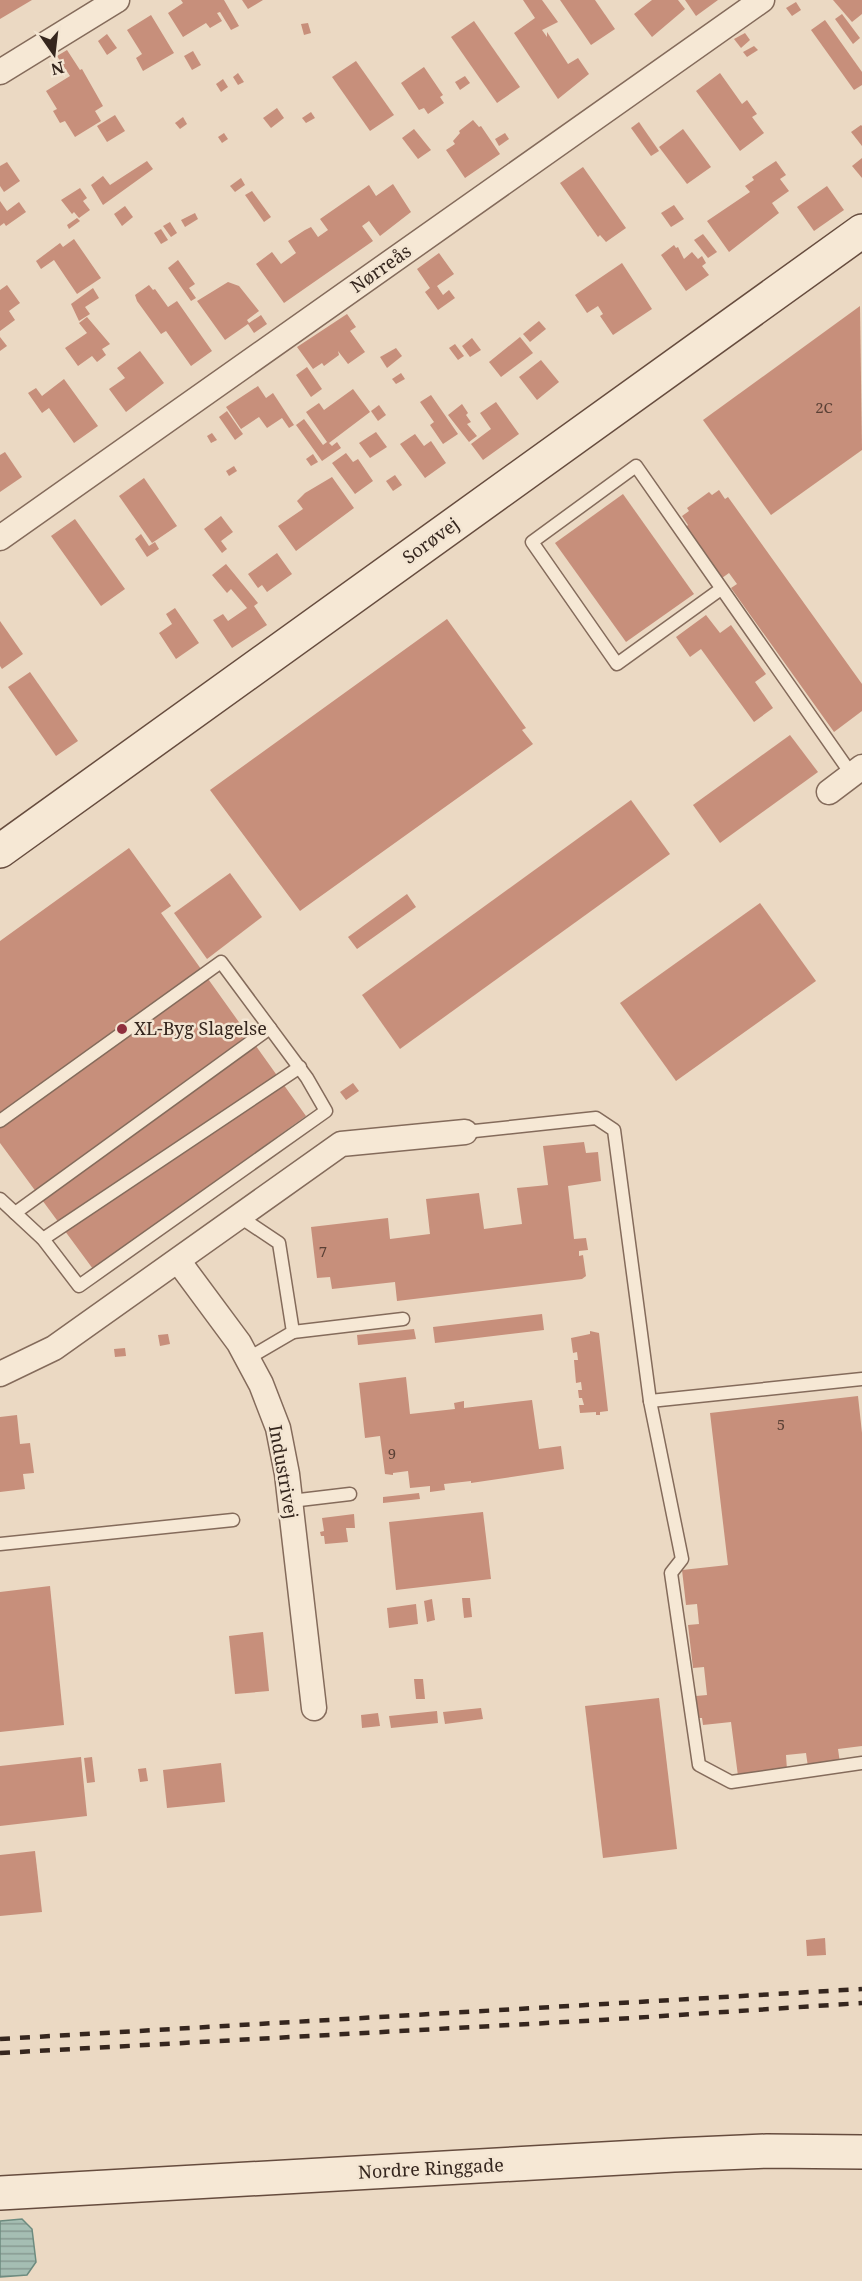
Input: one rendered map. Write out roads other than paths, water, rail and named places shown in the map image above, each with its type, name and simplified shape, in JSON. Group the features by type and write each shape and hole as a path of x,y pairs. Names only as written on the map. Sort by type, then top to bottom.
{"street":[{"path":"0,72 117,0"},
{"name":"Nørreås","path":"0,538 762,0"},
{"name":"Sorøvej","path":"0,851 862,231"},
{"path":"829,792 857,771"},
{"path":"0,1374 54,1348 179,1262 341,1144 465,1132"},
{"name":"Industrivej","path":"179,1262 247,1359 261,1384 278,1428 291,1501 314,1708"},
{"name":"Nordre Ringgade","path":"0,2193 685,2154 767,2151 862,2152"}],"lane":[{"path":"720,589 617,664 532,542 636,466 720,589 857,771"},
{"path":"0,1120 221,962 300,1067 326,1111 79,1286 43,1239 0,1199"},
{"path":"15,1213 270,1028"},
{"path":"43,1239 300,1067"},
{"path":"465,1132 596,1118 614,1130 650,1401 682,1559 671,1573 699,1765 731,1782 862,1763"},
{"path":"240,1217 279,1243 293,1332"},
{"path":"247,1359 293,1332 403,1319"},
{"path":"650,1401 862,1379"},
{"path":"291,1501 350,1494"},
{"path":"0,1544 233,1520"}],"railway":[{"path":"0,2039 862,1989"},
{"path":"0,2053 601,2020 862,2003"}],"place":[{"name":"XL-Byg Slagelse","path":"122,1029"}]}
